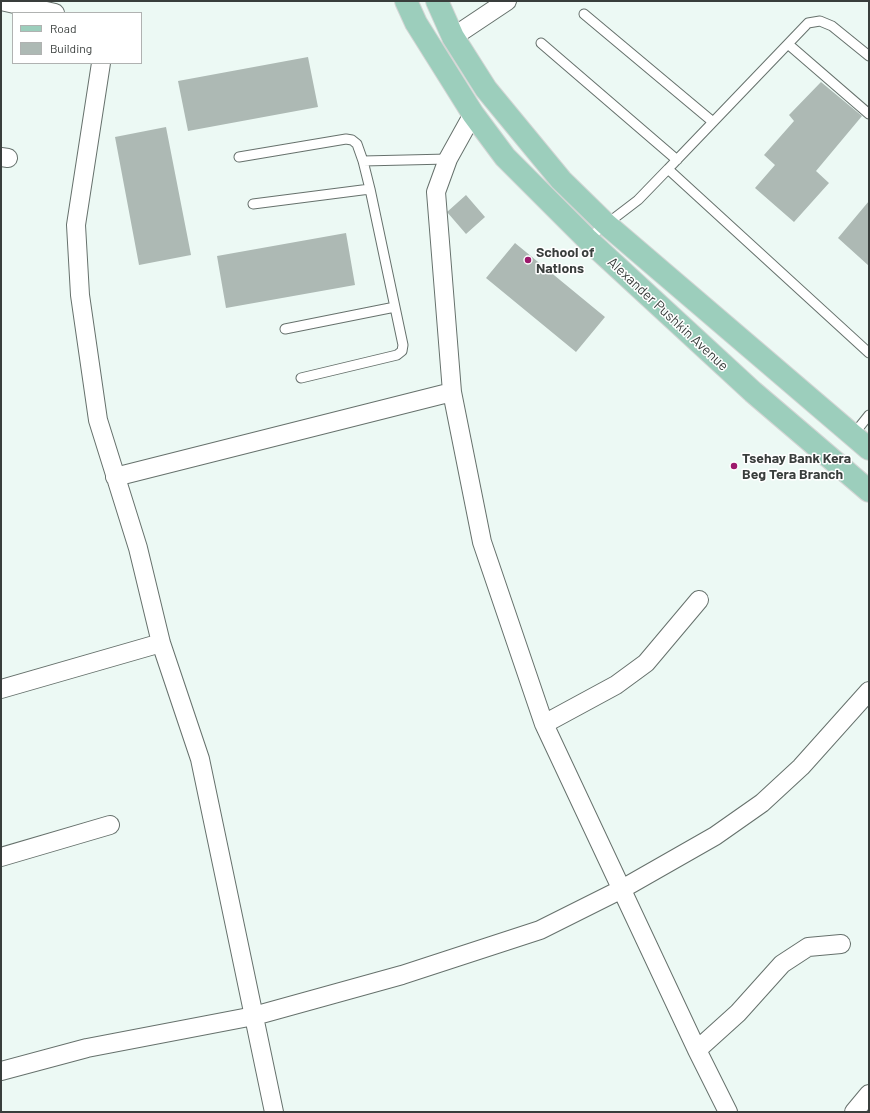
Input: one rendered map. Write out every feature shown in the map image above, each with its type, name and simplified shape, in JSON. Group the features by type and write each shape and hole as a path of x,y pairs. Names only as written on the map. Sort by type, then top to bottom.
{"main road":[{"name":"Alexander Pushkin Avenue","path":"406,1 416,23 473,114 505,157 586,239 753,392 869,491"},
{"name":"Alexander Pushkin Avenue","path":"437,1 453,37 486,89 561,180 606,224 869,449"}],"street":[{"path":"1,1 50,12"},
{"path":"453,37 507,1"},
{"path":"101,64 76,225 80,295 98,420 138,548 161,643 200,759 274,1112"},
{"path":"473,114 448,159 436,192 452,392 482,542 544,724 697,1050 728,1112"},
{"path":"115,477 452,392"},
{"path":"544,724 616,685 646,663 699,600"},
{"path":"1,688 161,643"},
{"path":"1,1071 87,1048 254,1016 402,975 540,930 622,889 715,836 762,802 800,767 869,691"},
{"path":"1,856 110,825"},
{"path":"697,1050 738,1013 782,964 808,947 841,944"},
{"path":"854,1112 869,1095"}],"lane":[{"path":"584,14 713,122"},
{"path":"586,239 638,200 808,23 820,22 832,26 869,56"},
{"path":"541,43 677,160"},
{"path":"788,44 869,114"},
{"path":"239,157 346,139 352,140 357,144 363,161 403,345 402,351 397,355 301,378"},
{"path":"363,161 448,159"},
{"path":"668,169 869,353"},
{"path":"253,204 370,188"},
{"path":"285,330 395,307"},
{"path":"853,435 869,415"}],"building":[{"path":"308,57 318,107 188,131 178,81"},
{"path":"821,82 862,116 816,171 829,183 794,222 755,188 775,165 764,155 794,121 789,115"},
{"path":"166,127 191,255 139,265 115,137"},
{"path":"466,195 485,217 466,234 447,212"},
{"path":"869,201 869,266 838,238"},
{"path":"346,233 355,285 226,308 217,256"},
{"path":"515,243 605,317 576,352 486,278"}],"place":[{"name":"School of Nations","path":"528,260"},
{"name":"Tsehay Bank Kera Beg Tera Branch","path":"734,466"}]}
